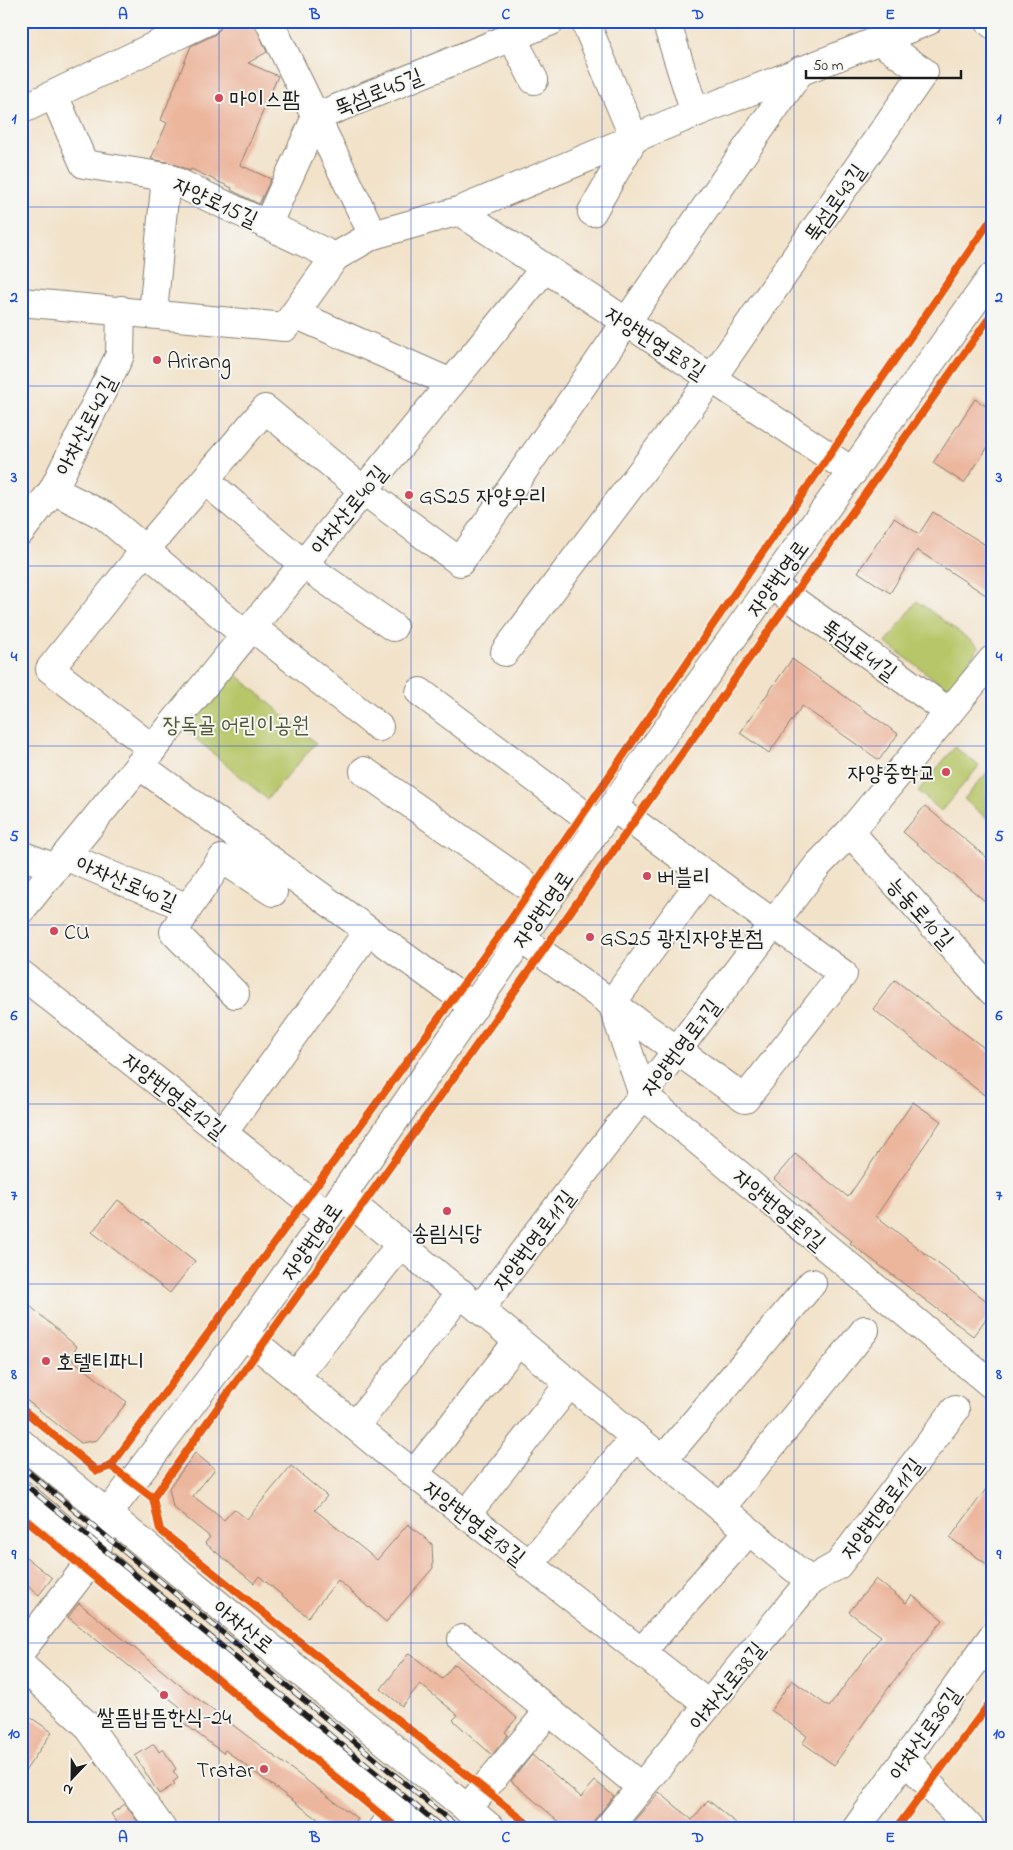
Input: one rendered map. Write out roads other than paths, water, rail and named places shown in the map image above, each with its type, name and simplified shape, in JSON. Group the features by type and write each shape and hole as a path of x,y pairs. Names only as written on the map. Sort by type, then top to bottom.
{"street":[{"path":"21,110 207,21"},
{"path":"269,21 373,235"},
{"name":"뚝섬로45길","path":"267,225 316,116 551,21"},
{"path":"585,21 634,138"},
{"path":"666,21 695,113"},
{"path":"21,302 285,327 335,257 373,235 459,212 695,113 928,21"},
{"path":"989,21 992,24"},
{"path":"512,37 534,80"},
{"name":"뚝섬로43길","path":"712,378 924,72 878,40"},
{"path":"474,1007 368,931 146,757 50,669 145,550 265,409 363,490 460,562 801,70"},
{"path":"54,95 84,164 166,177"},
{"path":"592,212 634,138"},
{"name":"자양로15길","path":"153,313 166,177 335,257"},
{"name":"자양번영로8길","path":"459,212 853,472"},
{"name":"아차산로40길","path":"21,910 544,268"},
{"name":"자양번영로","path":"95,1556 108,1514 244,1334 522,939 606,816 853,472 983,308 992,277"},
{"name":"아차산로42길","path":"21,531 53,490 120,355 121,310"},
{"path":"295,314 451,383"},
{"path":"505,652 712,378"},
{"path":"204,480 303,564 393,627"},
{"path":"53,490 105,516 248,631 379,727"},
{"name":"뚝섬로41길","path":"772,585 949,712"},
{"path":"850,832 992,660"},
{"path":"420,692 606,816 706,874 843,974 745,1099 522,939"},
{"path":"364,771 548,900"},
{"name":"자양번영로7길","path":"586,1170 818,865 850,832"},
{"name":"능동로10길","path":"850,832 992,991"},
{"path":"21,855 60,862"},
{"name":"아차산로40길","path":"235,994 174,932 222,859 273,892"},
{"name":"아차산로40길","path":"60,862 188,908"},
{"path":"612,1003 706,874"},
{"path":"223,1133 368,931"},
{"name":"자양번영로12길","path":"21,974 223,1133 335,1206"},
{"path":"612,1003 643,1095"},
{"name":"자양번영로9길","path":"643,1095 992,1385"},
{"name":"자양번영로11길","path":"355,1426 470,1301 586,1170"},
{"name":"자양번영로11길","path":"335,1206 401,1244 810,1581 838,1565 955,1410"},
{"path":"295,1377 401,1244"},
{"path":"663,1460 812,1283"},
{"path":"721,1508 866,1330"},
{"name":"자양번영로13길","path":"244,1334 414,1474 709,1705"},
{"path":"414,1474 518,1340"},
{"path":"466,1515 570,1383"},
{"path":"529,1565 635,1437"},
{"name":"아차산로","path":"21,1443 492,1829"},
{"name":"아차산로","path":"21,1494 95,1556 390,1819 420,1829"},
{"path":"641,1652 749,1531"},
{"path":"21,1651 95,1556"},
{"name":"아차산로38길","path":"607,1829 810,1581"},
{"name":"아차산로36길","path":"856,1829 992,1637"},
{"path":"462,1639 640,1787"},
{"path":"21,1665 87,1725 162,1829"},
{"path":"467,1809 549,1712"},
{"path":"905,1758 971,1829"}],"railway":[{"path":"21,1466 460,1829"},
{"path":"21,1481 444,1829"}],"place":[{"name":"마이스팜","path":"219,98"},
{"name":"Arirang","path":"157,360"},
{"name":"GS25 자양우리","path":"409,495"},
{"name":"자양중학교","path":"946,772"},
{"name":"버블리","path":"647,876"},
{"name":"CU","path":"54,931"},
{"name":"GS25 광진자양본점","path":"590,937"},
{"name":"송림식당","path":"447,1211"},
{"name":"호텔티파니","path":"46,1361"},
{"name":"쌀뜸밥뜸한식-24","path":"164,1695"},
{"name":"Tratar","path":"264,1769"}],"park label":[{"name":"장독골 어린이공원","path":"236,724"}]}
